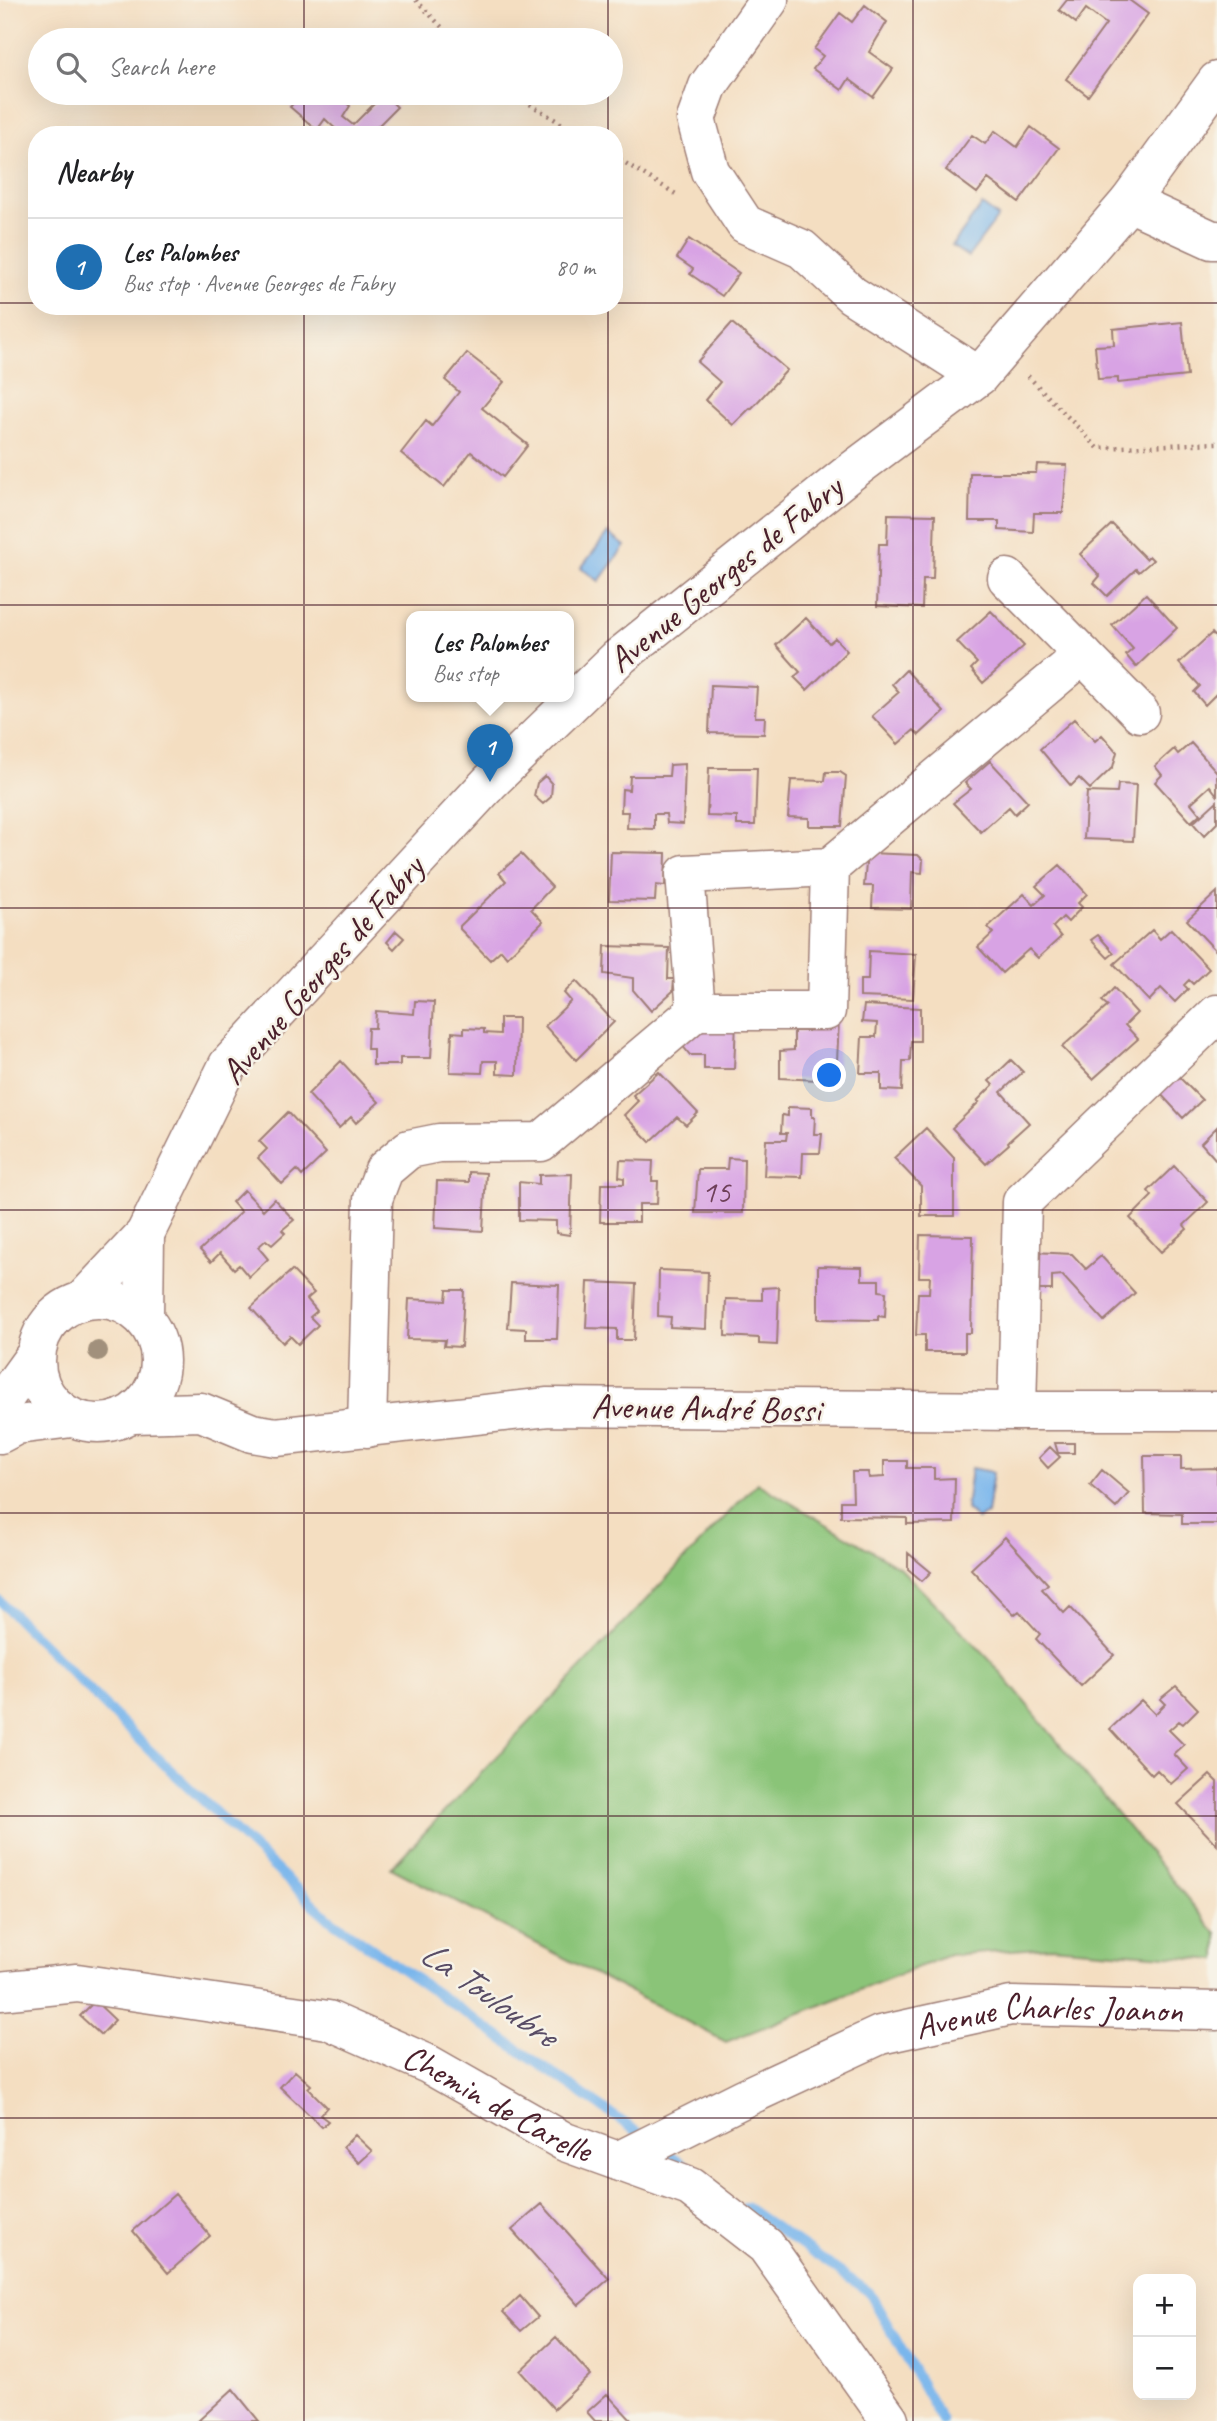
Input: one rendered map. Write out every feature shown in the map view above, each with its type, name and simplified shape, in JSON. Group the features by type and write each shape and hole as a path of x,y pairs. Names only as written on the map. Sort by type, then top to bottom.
{"street":[{"path":"769,0 708,86 696,119 710,171 725,196 745,224 802,249 852,295 991,363"},
{"name":"Avenue Georges de Fabry","path":"574,701 618,658 991,363 1129,202 1217,81"},
{"path":"1129,202 1217,240"},
{"path":"1007,579 1140,713"},
{"path":"696,1012 685,874 830,867 1083,655"},
{"name":"Avenue Georges de Fabry","path":"84,1299 145,1234 229,1065 490,782 573,702"},
{"path":"368,1428 373,1199 384,1171 409,1149 439,1143 541,1142 696,1012 826,1011 830,867"},
{"path":"1017,1411 1022,1202 1217,1014"},
{"name":"Avenue Georges de Fabry","path":"144,1317 145,1234"},
{"path":"84,1299 117,1300 144,1317 158,1340 162,1366 153,1393 134,1414 114,1422 93,1424 72,1418 52,1403 38,1381 36,1354 43,1329 60,1310 84,1299"},
{"path":"0,1404 36,1354"},
{"name":"Avenue André Bossi","path":"162,1366 201,1412"},
{"name":"Avenue André Bossi","path":"134,1414 201,1412 252,1433 276,1437 548,1407 1217,1411"},
{"path":"0,1434 17,1425 72,1418"},
{"name":"Chemin de Carelle","path":"0,1991 77,1983 328,2020 428,2064 565,2142 691,2186 766,2246 889,2419"},
{"name":"Avenue Charles Joanon","path":"618,2161 744,2098 880,2035 1012,2006 1217,2011"}],"path":[{"path":"416,0 443,28"},
{"path":"531,105 565,126"},
{"path":"623,162 682,198 725,196"},
{"path":"991,363 1098,448 1217,443"}],"green space":[{"path":"757,1483 899,1567 989,1659 1217,1934 1217,1960 1050,1947 949,1955 726,2042 391,1868"}],"water":[{"path":"982,205 998,217 968,257 952,246"},
{"path":"608,533 625,546 599,581 581,568"},
{"path":"971,1468 993,1472 987,1514 977,1519 966,1509"}],"building":[{"path":"1067,0 1129,0 1148,14 1088,96 1066,79 1106,24 1086,9 1076,23 1059,10"},
{"path":"865,5 887,22 869,52 893,69 873,97 849,79 842,90 813,69 823,56 814,49 840,13 852,22"},
{"path":"349,105 343,117 353,125 373,105 397,107 378,126 332,126 325,119 320,126 312,126 290,107"},
{"path":"1031,127 1059,148 1019,202 988,179 977,193 946,170 972,135 985,144 995,131 1017,147"},
{"path":"689,239 739,273 722,296 690,274 693,269 677,258"},
{"path":"1182,322 1187,376 1118,383 1118,378 1098,379 1095,346 1114,345 1113,329"},
{"path":"732,323 787,370 733,425 705,400 720,382 697,362"},
{"path":"467,353 504,382 482,408 528,445 503,477 471,452 444,487 401,453 426,421 432,426 459,392 445,380"},
{"path":"1037,464 1067,465 1063,513 1034,513 1033,532 999,530 999,521 969,521 970,473 1036,473"},
{"path":"888,514 935,515 933,579 923,579 922,608 877,606 879,544 887,544"},
{"path":"1112,524 1146,559 1149,556 1153,560 1139,572 1136,569 1107,596 1094,583 1100,576 1080,554"},
{"path":"1146,594 1177,628 1136,667 1126,655 1133,649 1112,625"},
{"path":"991,611 1024,646 983,683 971,669 977,663 957,642"},
{"path":"806,618 829,643 835,638 847,651 807,690 794,677 800,672 776,645"},
{"path":"1212,633 1217,639 1217,693 1205,705 1194,692 1200,686 1179,663"},
{"path":"906,670 944,712 919,735 914,730 898,744 872,716 899,692 892,684"},
{"path":"711,685 757,687 755,717 765,717 764,734 709,733"},
{"path":"1074,719 1095,741 1102,735 1117,752 1113,767 1090,789 1079,778 1071,786 1040,749"},
{"path":"1191,743 1217,772 1217,795 1210,786 1191,803 1200,814 1191,822 1155,782 1162,775 1155,766 1174,749 1178,754"},
{"path":"990,761 1028,802 1015,814 1009,807 981,832 953,803 971,789 965,783"},
{"path":"685,764 683,824 667,823 666,814 654,814 654,829 627,828 628,812 621,812 622,789 629,790 630,776 669,776 670,765"},
{"path":"709,768 757,768 755,825 737,825 737,817 707,816"},
{"path":"826,772 840,772 846,776 842,826 809,826 809,818 788,817 791,780 825,781"},
{"path":"545,776 552,784 551,797 543,804 534,796 537,783"},
{"path":"1118,784 1136,785 1133,841 1084,839 1087,792 1117,793"},
{"path":"1217,801 1217,823 1204,836 1193,823"},
{"path":"611,852 666,853 665,886 656,885 655,901 609,900"},
{"path":"867,853 918,855 923,860 922,873 912,872 911,909 872,908 873,886 864,886"},
{"path":"521,854 552,887 531,909 543,922 507,957 501,950 490,960 460,926 506,881 499,873"},
{"path":"1060,865 1087,894 1078,903 1082,907 1068,922 1063,917 1053,927 1061,937 1038,958 1029,949 1002,973 978,947 993,933 988,927 1024,894 1034,905 1045,895 1036,886"},
{"path":"1217,892 1217,952 1187,920"},
{"path":"1171,929 1209,969 1193,984 1189,980 1184,985 1188,989 1175,1002 1161,988 1149,1001 1114,964 1152,930 1160,939"},
{"path":"396,931 404,938 394,949 387,942"},
{"path":"1098,935 1114,953 1108,958 1091,940"},
{"path":"605,946 669,948 668,979 674,979 673,991 651,1011 633,990 633,978 604,974"},
{"path":"869,951 916,954 913,999 860,997 860,980 868,980"},
{"path":"576,981 614,1022 576,1060 545,1026 571,1001 564,993"},
{"path":"1114,988 1137,1013 1125,1025 1138,1039 1093,1079 1062,1047 1108,1006 1102,1001"},
{"path":"415,1001 434,1002 431,1058 400,1058 400,1065 373,1065 373,1049 367,1049 368,1028 375,1028 376,1011 414,1014"},
{"path":"864,1005 920,1008 920,1041 911,1041 910,1061 903,1061 902,1091 881,1090 881,1073 860,1073 862,1037 876,1037 877,1023 862,1022"},
{"path":"500,1018 518,1018 517,1075 497,1074 497,1061 483,1061 482,1073 450,1072 452,1032 464,1033 464,1028 484,1029 484,1033 500,1034"},
{"path":"809,1020 839,1021 836,1081 780,1078 780,1051 794,1050 794,1031 808,1031"},
{"path":"736,1022 734,1069 704,1069 704,1055 690,1055 674,1035"},
{"path":"1011,1060 1023,1072 1001,1092 1029,1123 986,1164 952,1128 979,1102 977,1101 993,1085 989,1081"},
{"path":"341,1061 379,1102 356,1123 351,1117 339,1128 308,1094"},
{"path":"659,1072 698,1113 686,1125 677,1117 650,1142 624,1115 638,1101 633,1095"},
{"path":"1177,1075 1202,1100 1183,1118 1159,1092"},
{"path":"788,1107 812,1108 812,1117 815,1117 814,1134 822,1134 820,1153 803,1153 802,1177 764,1176 766,1140 786,1140 787,1133 781,1133 782,1115 788,1116"},
{"path":"288,1112 326,1153 302,1176 297,1170 282,1184 258,1158 267,1149 259,1141"},
{"path":"1217,1127 1217,1161 1201,1143"},
{"path":"926,1128 954,1158 954,1216 921,1216 921,1186 894,1158"},
{"path":"728,1158 744,1159 743,1213 695,1213 698,1169 727,1169"},
{"path":"620,1160 653,1161 652,1181 658,1181 657,1204 639,1204 639,1222 600,1222 601,1184 624,1184 624,1178 619,1177"},
{"path":"1174,1166 1208,1202 1184,1225 1187,1229 1161,1252 1130,1218 1152,1196 1148,1191"},
{"path":"469,1172 486,1173 483,1231 435,1228 437,1181 469,1182"},
{"path":"572,1174 570,1235 556,1233 556,1221 519,1220 519,1182 539,1184 539,1175"},
{"path":"244,1190 263,1210 274,1199 294,1220 282,1230 285,1233 272,1245 266,1240 258,1247 268,1259 249,1277 239,1265 234,1269 220,1253 211,1262 200,1250 241,1212 232,1202"},
{"path":"920,1235 973,1236 971,1333 965,1333 965,1352 925,1352 925,1335 916,1335 918,1293 929,1293 930,1277 919,1277"},
{"path":"1034,1252 1072,1254 1086,1269 1101,1256 1135,1293 1104,1321 1062,1275 1052,1276 1052,1290 1033,1290"},
{"path":"818,1266 862,1267 862,1280 879,1280 879,1291 886,1292 885,1317 878,1316 878,1320 818,1319"},
{"path":"292,1270 314,1293 307,1299 317,1311 310,1317 318,1325 298,1344 290,1336 283,1343 251,1308"},
{"path":"659,1270 708,1272 706,1329 670,1327 671,1317 658,1316"},
{"path":"588,1282 636,1284 634,1340 617,1340 617,1329 586,1328"},
{"path":"511,1283 559,1285 557,1339 526,1339 526,1329 508,1328"},
{"path":"779,1287 777,1345 759,1344 759,1338 725,1336 726,1299 762,1300 762,1288"},
{"path":"447,1290 464,1290 461,1347 444,1346 445,1340 407,1339 409,1299 446,1301"},
{"path":"1055,1443 1074,1443 1074,1453 1058,1453"},
{"path":"1050,1447 1060,1457 1048,1468 1039,1458"},
{"path":"1144,1456 1181,1456 1181,1469 1217,1468 1217,1524 1182,1524 1182,1514 1145,1513"},
{"path":"884,1461 907,1461 907,1468 934,1468 934,1479 955,1478 954,1523 907,1524 907,1518 841,1517 841,1501 853,1501 852,1472 868,1472 869,1478 884,1477"},
{"path":"1102,1470 1129,1493 1116,1508 1090,1485"},
{"path":"1005,1537 1048,1584 1042,1589 1064,1613 1070,1607 1114,1655 1081,1686 1036,1639 1040,1634 1019,1611 1014,1615 971,1569"},
{"path":"908,1553 931,1572 922,1581 908,1569"},
{"path":"1176,1686 1198,1709 1183,1724 1179,1721 1169,1730 1184,1745 1174,1754 1188,1769 1171,1784 1157,1770 1152,1775 1110,1729 1141,1700 1155,1714 1165,1704 1160,1699"},
{"path":"1210,1775 1217,1782 1217,1845 1178,1804"},
{"path":"95,2001 115,2020 101,2035 80,2016"},
{"path":"295,2071 311,2085 308,2088 327,2107 320,2115 328,2121 322,2127 280,2087"},
{"path":"355,2135 372,2151 359,2163 343,2147"},
{"path":"175,2194 210,2236 168,2273 133,2231"},
{"path":"542,2204 609,2279 579,2305 512,2230"},
{"path":"520,2296 538,2317 521,2331 503,2312"},
{"path":"556,2337 590,2375 554,2409 520,2371"},
{"path":"233,2389 259,2421 198,2421"},
{"path":"607,2394 632,2421 595,2421 587,2412"}],"waterway":[{"name":"La Touloubre","path":"0,1601 148,1749 328,1918 646,2138"},
{"name":"La Touloubre","path":"662,2149 695,2172"},
{"name":"La Touloubre","path":"746,2207 869,2292 942,2421"}],"place":[{"name":"Les Palombes","path":"490,782"}]}
